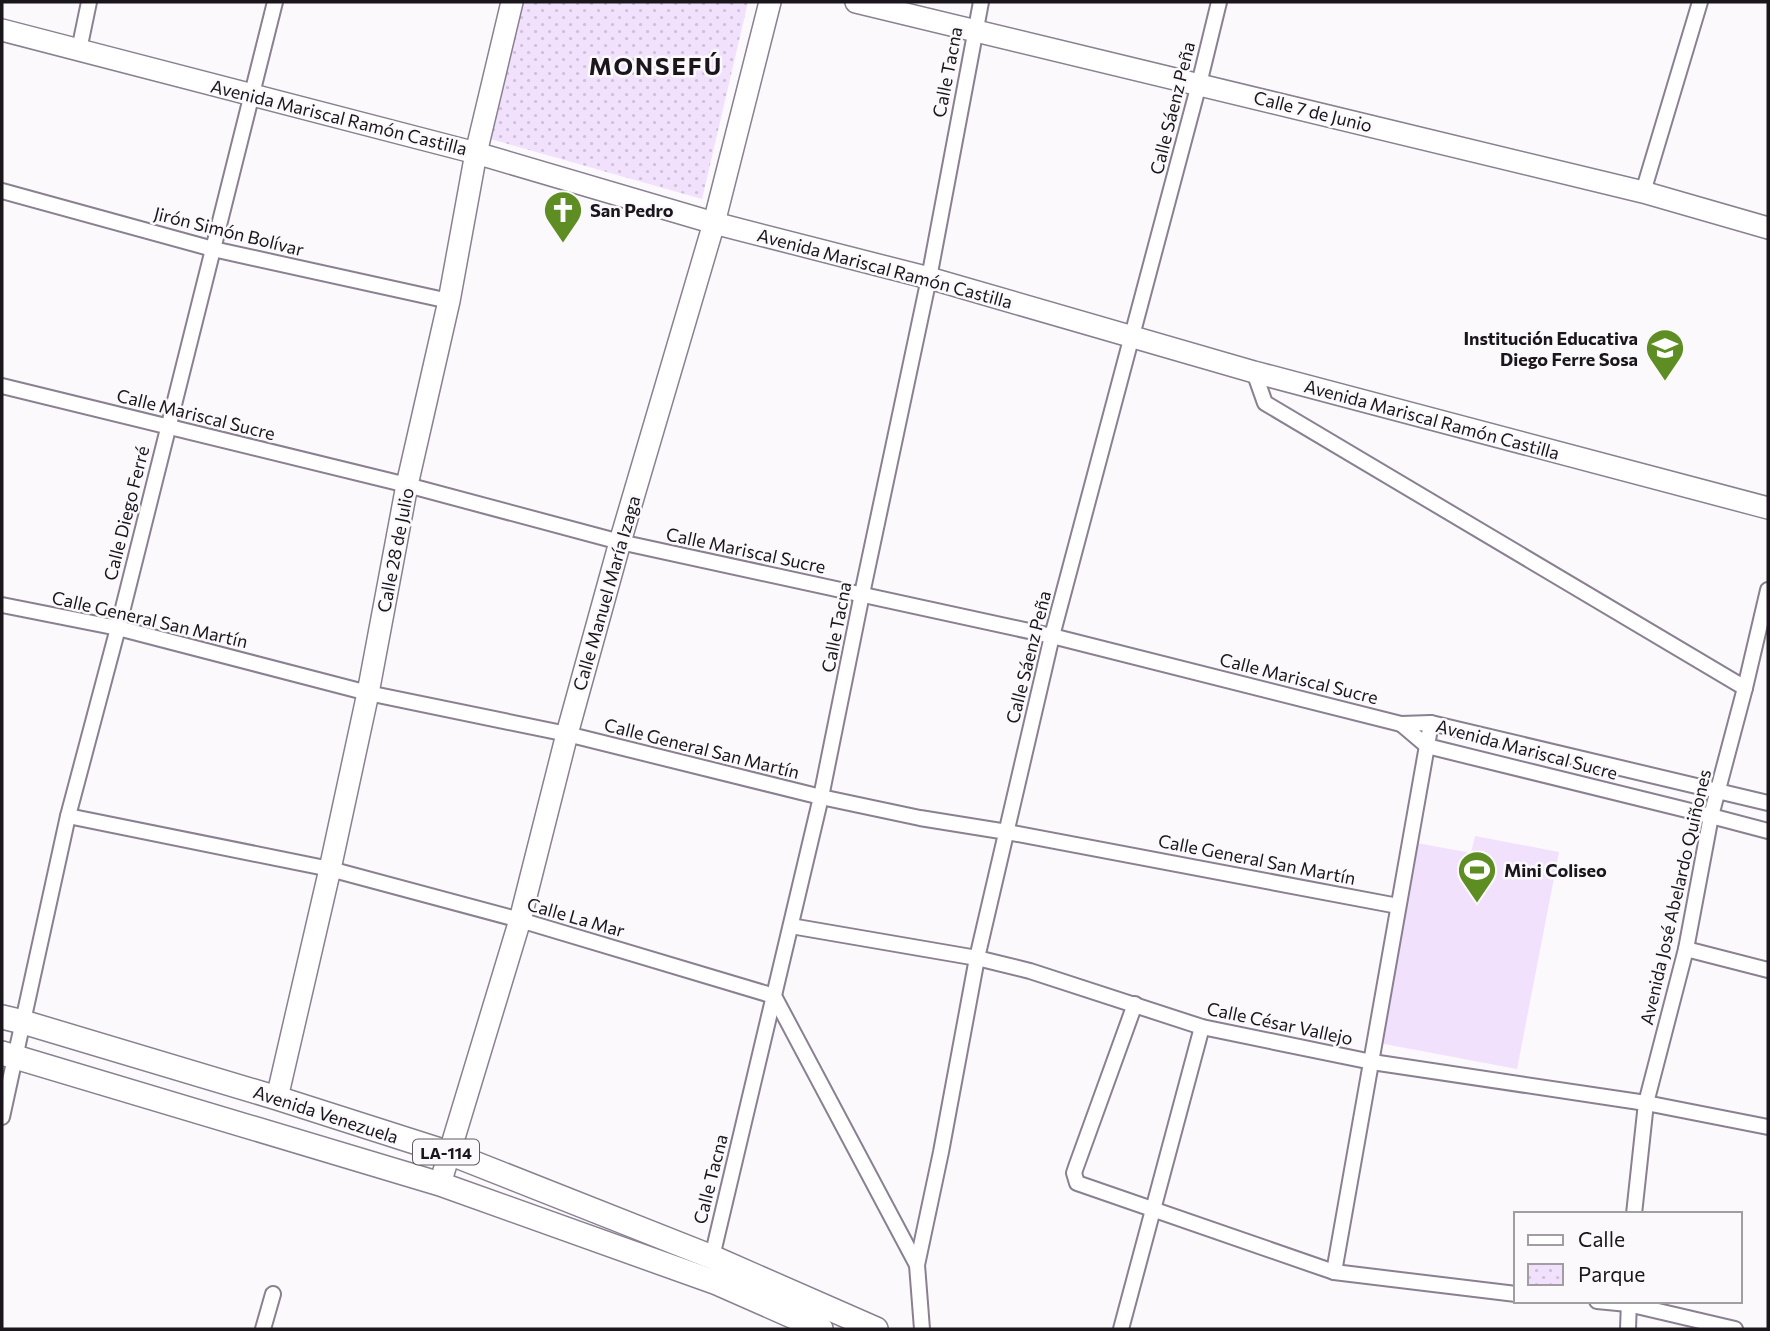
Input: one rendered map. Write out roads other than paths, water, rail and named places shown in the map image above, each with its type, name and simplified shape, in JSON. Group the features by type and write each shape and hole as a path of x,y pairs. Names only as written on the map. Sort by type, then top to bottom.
{"main road":[{"name":"Avenida Venezuela","path":"12,1020 277,1098 449,1153 712,1256 876,1329"},
{"name":"Avenida Venezuela","path":"9,1055 440,1184 717,1283 821,1329"}],"street":[{"path":"79,50 89,2"},
{"name":"Calle Diego Ferré","path":"2,1117 12,1020 118,628 275,2"},
{"name":"Calle 28 de Julio","path":"277,1098 368,693 407,485 449,301 476,153 512,2"},
{"name":"Calle Manuel María Izaga","path":"440,1184 520,920 567,734 620,542 714,223 770,2"},
{"name":"Calle 7 de Junio","path":"856,2 1643,192 1768,228"},
{"name":"Calle Tacna","path":"712,1256 821,797 929,278 981,2"},
{"name":"Calle Sáenz Peña","path":"922,1329 916,1265 941,1152 977,958 1052,636 1219,2"},
{"path":"1643,192 1700,2"},
{"name":"Avenida Mariscal Ramón Castilla","path":"2,30 476,153 714,223 929,278 1254,372 1768,509"},
{"name":"Jirón Simón Bolívar","path":"2,191 213,248 449,301"},
{"path":"1254,372 1265,403 1745,688"},
{"name":"Calle Mariscal Sucre","path":"2,386 407,485 620,542 1052,636 1401,724"},
{"name":"Avenida José Abelardo Quiñones","path":"1634,1212 1646,1103 1686,949 1712,816 1768,590"},
{"name":"Calle General San Martín","path":"2,605 118,628 368,693 567,734 821,797 920,818 1398,906"},
{"path":"1334,1272 1432,723"},
{"name":"Avenida Mariscal Sucre","path":"1401,724 1432,723 1768,803"},
{"name":"Avenida Mariscal Sucre","path":"1401,724 1427,746 1768,831"},
{"name":"Calle La Mar","path":"68,816 330,869 520,920 774,996"},
{"name":"Calle César Vallejo","path":"791,926 977,958 1030,971 1202,1027 1372,1062 1646,1103 1768,1127"},
{"path":"1686,949 1768,970"},
{"path":"774,996 916,1265"},
{"path":"1135,1004 1076,1167 1074,1177 1077,1183 1334,1272 1514,1294"},
{"path":"1126,1328 1153,1210 1202,1027"},
{"path":"263,1329 273,1294"},
{"path":"1628,1303 1628,1329"},
{"path":"1632,1303 1735,1329"}],"place":[{"name":"San Pedro","path":"563,244"},
{"name":"Institución Educativa Diego Ferre Sosa","path":"1665,382"},
{"name":"Mini Coliseo","path":"1477,904"}],"district":[{"name":"MONSEFÚ","path":"656,65"}]}
